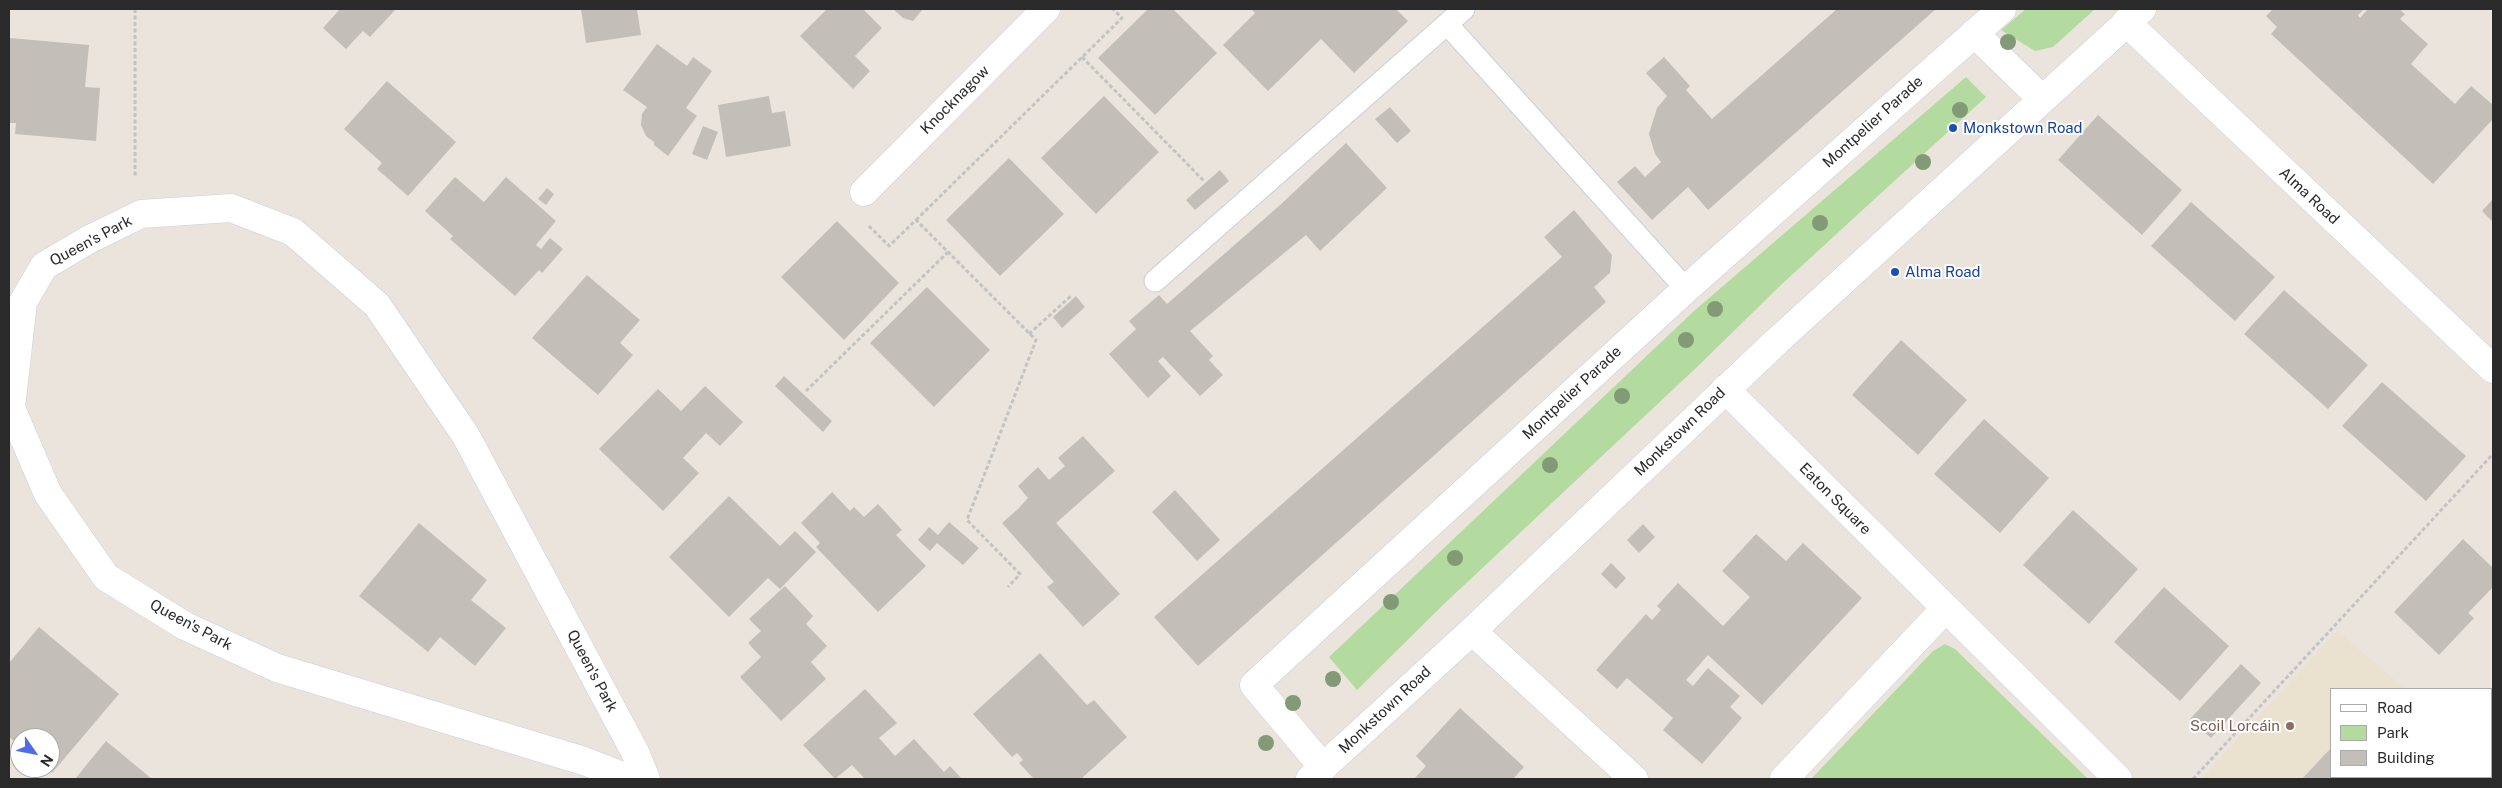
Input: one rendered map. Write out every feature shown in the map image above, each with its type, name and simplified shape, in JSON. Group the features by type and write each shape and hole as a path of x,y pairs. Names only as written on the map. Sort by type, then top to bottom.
{"street":[{"name":"Knocknagow","path":"864,192 1046,9"},
{"name":"Montpelier Parade","path":"1317,773 1254,685 1686,289 2002,9"},
{"name":"Monkstown Road","path":"1317,773 1472,631 1725,389 2041,98 2134,15"},
{"name":"Alma Road","path":"2134,15 2493,369"},
{"path":"1974,33 2041,98"},
{"name":"Queen's Park","path":"630,779 584,761 277,668 185,626 106,577 48,494 11,408 23,302 44,266 88,240 141,214 230,208 294,232 377,305 466,436 635,752 646,779"},
{"name":"Eaton Square","path":"1725,389 2118,779"},
{"path":"1784,779 1945,609"},
{"path":"1472,631 1634,779"}],"lane":[{"path":"1155,281 1464,9"},
{"path":"1447,24 1686,289"}],"path":[{"path":"135,9 135,191 141,214"},
{"path":"863,220 889,246 1122,18 1113,9"},
{"path":"1082,58 1204,181"},
{"path":"916,220 1036,340 967,520 1020,574 1008,587"},
{"path":"806,391 948,252"},
{"path":"1029,334 1072,295"},
{"path":"2193,779 2493,454"}],"shaded area":[{"name":"Scoil Lorcáin","path":"2337,631 2404,688 2330,688 2330,778 2492,778 2493,764 2493,779 2201,779"}],"green space":[{"path":"2026,9 2095,9 2053,47 2035,51 2001,30"},
{"path":"1966,77 1986,97 1783,283 1696,368 1444,604 1357,690 1329,657 1694,311"},
{"path":"1945,644 1955,649 2088,779 1811,779 1933,651"}],"building":[{"path":"340,9 396,9 370,37 363,31 346,49 323,28"},
{"path":"581,9 637,9 641,35 586,43"},
{"path":"827,9 863,9 882,28 855,56 870,71 853,89 800,36"},
{"path":"893,9 923,9 913,21 903,18"},
{"path":"1148,9 1173,9 1217,53 1155,115 1098,58"},
{"path":"1251,9 1396,9 1408,21 1354,73 1321,39 1268,91 1223,45 1255,13"},
{"path":"1837,9 1936,9 1708,210 1688,187 1652,220 1617,182 1635,166 1645,177 1661,162 1655,154 1649,134 1657,108 1667,96 1646,73 1664,57 1690,86 1686,90 1712,119"},
{"path":"2273,9 2364,9 2358,15 2360,18 2368,9 2399,9 2405,14 2400,19 2428,44 2411,64 2455,104 2471,86 2493,105 2493,119 2433,184 2271,34 2277,27 2266,16"},
{"path":"10,38 89,45 85,87 100,88 96,141 15,134 16,123 9,123"},
{"path":"657,44 687,66 693,57 712,71 686,108 697,116 668,156 646,136 641,125 642,114 647,107 623,90"},
{"path":"387,81 456,142 408,196 377,169 382,163 344,129"},
{"path":"769,96 772,113 785,111 791,146 726,157 718,105"},
{"path":"1104,96 1159,152 1096,214 1041,158"},
{"path":"1390,107 1411,131 1397,143 1375,119"},
{"path":"2098,115 2182,190 2142,235 2058,160"},
{"path":"703,126 718,132 707,160 692,154"},
{"path":"1346,143 1387,188 1320,251 1306,235 1190,331 1213,356 1209,360 1223,375 1200,396 1163,357 1158,361 1171,376 1148,398 1109,354 1136,329 1129,321 1159,295 1167,304 1279,206"},
{"path":"1009,158 1064,214 1000,276 946,220"},
{"path":"1220,170 1229,181 1195,210 1186,200"},
{"path":"455,177 484,202 506,177 556,221 536,245 541,249 550,238 563,249 542,273 539,270 515,296 450,239 453,236 425,211"},
{"path":"547,188 554,194 546,205 538,199"},
{"path":"2493,199 2493,222 2482,211"},
{"path":"2191,202 2275,277 2235,321 2151,246"},
{"path":"1574,210 1612,255 1610,273 1594,287 1606,302 1198,666 1154,617 1562,257 1544,237"},
{"path":"837,221 899,283 844,340 781,277"},
{"path":"587,275 640,320 620,343 633,355 598,395 532,338"},
{"path":"927,287 990,350 934,407 870,343"},
{"path":"2284,290 2368,365 2328,409 2244,334"},
{"path":"1076,296 1085,307 1062,328 1053,317"},
{"path":"1901,340 1967,400 1918,455 1852,395"},
{"path":"784,376 832,421 823,432 775,386"},
{"path":"2382,382 2466,456 2426,501 2342,426"},
{"path":"705,386 743,422 720,446 706,433 683,458 699,473 663,511 599,449 658,389 681,411"},
{"path":"1984,419 2049,478 2000,533 1934,474"},
{"path":"1083,436 1115,471 1056,523 1120,594 1083,627 1047,587 1054,582 1002,523 1028,498 1018,486 1038,467 1049,480 1065,466 1058,458"},
{"path":"1175,490 1220,540 1197,561 1152,512"},
{"path":"832,492 850,511 854,507 864,517 878,504 902,530 896,535 926,566 878,612 816,547 820,543 801,523"},
{"path":"729,496 780,546 795,531 816,552 780,589 768,578 729,617 669,557"},
{"path":"2073,510 2138,569 2089,624 2023,565"},
{"path":"949,522 979,548 963,565 937,543 930,551 918,540 929,527 938,535"},
{"path":"419,523 487,580 471,600 506,628 475,666 440,637 428,652 359,596"},
{"path":"1643,524 1655,537 1639,553 1627,540"},
{"path":"1756,534 1786,561 1803,543 1862,598 1762,705 1708,655 1686,680 1693,686 1708,668 1740,696 1730,707 1742,718 1702,764 1663,730 1673,718 1627,678 1617,689 1596,670 1646,614 1652,620 1661,610 1657,606 1678,583 1723,626 1750,597 1722,571"},
{"path":"2463,539 2493,568 2493,587 2468,613 2474,618 2439,655 2394,612"},
{"path":"1611,563 1626,578 1616,589 1601,574"},
{"path":"785,586 813,616 806,624 827,646 811,662 826,679 781,721 740,677 761,657 748,643 761,631 749,619"},
{"path":"2164,587 2229,646 2180,701 2114,642"},
{"path":"39,627 119,694 60,764 60,728 10,728 9,737 9,663"},
{"path":"1040,653 1087,705 1094,700 1127,737 1081,779 1034,779 1019,763 1023,760 1017,753 1012,757 973,714"},
{"path":"2241,664 2261,683 2211,738 2190,719"},
{"path":"865,689 897,723 879,738 895,756 914,739 944,772 950,766 962,779 865,779 852,765 835,779 803,745"},
{"path":"1460,708 1524,767 1513,779 1414,779 1426,766 1416,756"},
{"path":"106,741 152,779 75,779"},
{"path":"2330,749 2330,778 2389,779 2302,779"}],"place":[{"name":"Monkstown Road","path":"1953,128"},
{"name":"Alma Road","path":"1895,272"},
{"name":"Scoil Lorcáin","path":"2290,726"}]}
